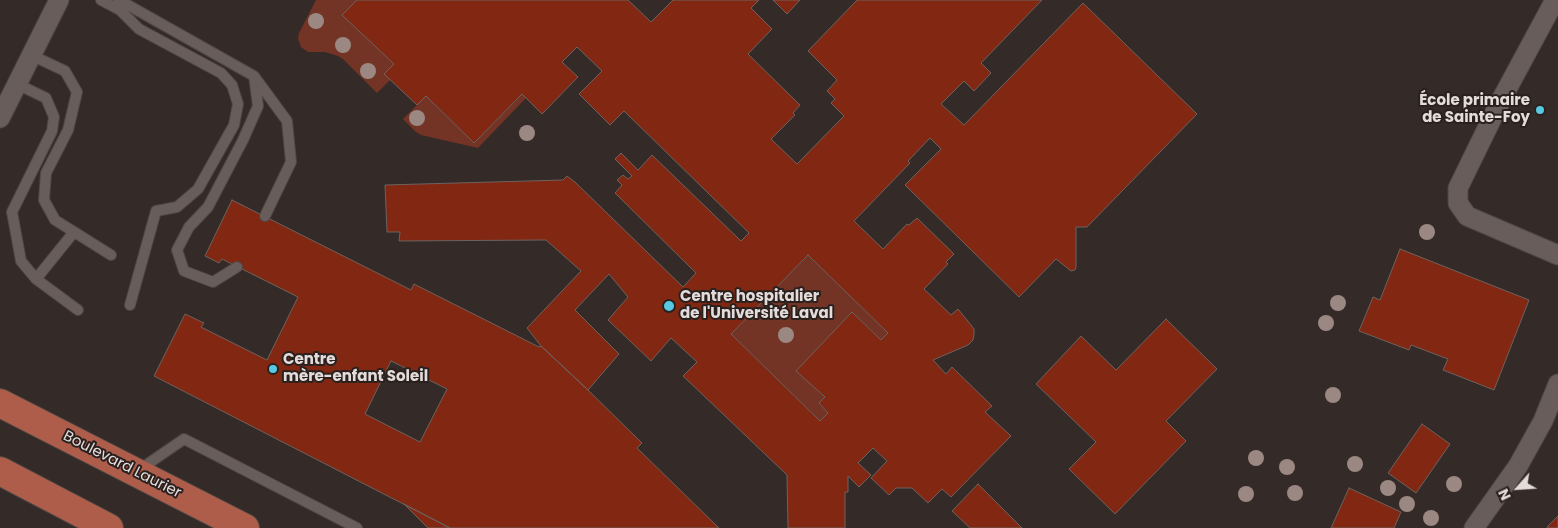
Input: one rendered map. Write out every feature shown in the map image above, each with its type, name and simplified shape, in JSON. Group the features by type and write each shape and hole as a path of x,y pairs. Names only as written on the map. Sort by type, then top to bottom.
{"main road":[{"name":"Boulevard Laurier","path":"0,403 245,528"},
{"path":"0,471 108,528"}],"street":[{"path":"0,118 59,0"},
{"path":"1555,0 1500,102 1462,179 1458,188 1458,203 1467,216 1558,255"},
{"path":"1474,528 1518,466 1543,421 1558,384"}],"lane":[{"path":"101,0 120,10 138,29 221,73 232,85 238,104 234,125 198,189 177,207 156,211 130,305"},
{"path":"119,0 254,76 286,121 291,162 265,216"},
{"path":"31,55 65,72 77,92 68,130 46,173 44,200 55,220 111,255"},
{"path":"237,266 213,282 184,271 177,250 189,227 208,207 258,106 254,76"},
{"path":"17,84 46,98 54,117 52,131 12,212 21,261 36,279 78,310"},
{"path":"36,279 74,232"},
{"path":"136,472 184,439 357,528"}],"shaded area":[{"path":"316,0 357,0 343,15 394,64 390,80 377,93 343,59 325,52 308,52 301,47 298,38 299,33"},
{"path":"522,94 526,98 478,148 421,135 403,119 426,96 474,143"},
{"path":"808,255 888,333 881,340 852,312 797,371 825,397 819,403 828,413 820,421 731,334"}],"building":[{"path":"357,0 628,0 651,22 673,0 759,0 751,8 772,29 748,54 800,105 793,113 795,115 771,139 797,164 844,116 831,103 835,99 827,91 837,80 808,51 857,0 1042,0 981,63 991,73 974,91 964,81 941,104 964,125 1083,3 1197,114 1087,227 1076,227 1075,270 1071,271 1056,259 1019,297 905,185 941,149 930,138 908,161 910,163 854,221 883,249 907,224 909,225 917,218 954,254 946,262 948,264 924,289 951,315 958,309 974,329 974,335 973,340 968,345 933,360 946,374 952,367 992,406 985,412 1011,436 951,497 942,489 928,503 912,488 896,488 889,495 871,478 887,461 873,448 858,463 871,475 859,487 848,476 848,492 845,492 845,528 788,528 787,475 683,376 697,362 671,338 651,361 608,320 628,297 609,274 575,310 619,354 588,390 541,346 527,328 581,271 546,240 399,241 400,232 387,232 385,185 563,180 567,176 683,287 696,273 615,193 622,185 617,180 623,175 628,179 632,176 615,159 621,153 638,170 652,155 741,241 749,233 624,111 610,125 579,94 602,71 577,47 562,62 578,77 542,114 522,94 474,143 426,96 417,105 384,74 394,64 342,15","holes":["808,255 888,333 881,340 852,312 796,371 825,397 819,403 828,413 820,421 731,334"]},
{"path":"773,0 800,0 787,14"},
{"name":"Centre mère-enfant Soleil","path":"232,200 411,290 414,284 539,347 541,346 642,443 637,448 719,528 450,528 154,376 185,314 204,323 201,327 267,360 298,297 222,259 219,263 205,256","holes":["391,361 447,389 420,442 365,414"]},
{"path":"1400,249 1529,300 1494,390 1443,370 1448,359 1411,345 1409,350 1359,331 1373,297 1380,300"},
{"path":"1166,319 1217,369 1166,421 1186,441 1115,514 1069,469 1096,442 1036,384 1081,336 1116,370"},
{"path":"1422,424 1450,444 1416,493 1388,473"},
{"path":"978,484 1022,528 970,528 952,511"},
{"path":"1349,488 1401,512 1394,528 1331,528"},
{"path":"404,504 450,528 428,528"},
{"path":"1558,516 1558,528 1547,528 1548,526"}],"place":[{"name":"École primaire de Sainte-Foy","path":"1540,110"},
{"name":"Centre hospitalier de l'Université Laval","path":"669,306"},
{"name":"Centre mère-enfant Soleil","path":"273,369"}]}
